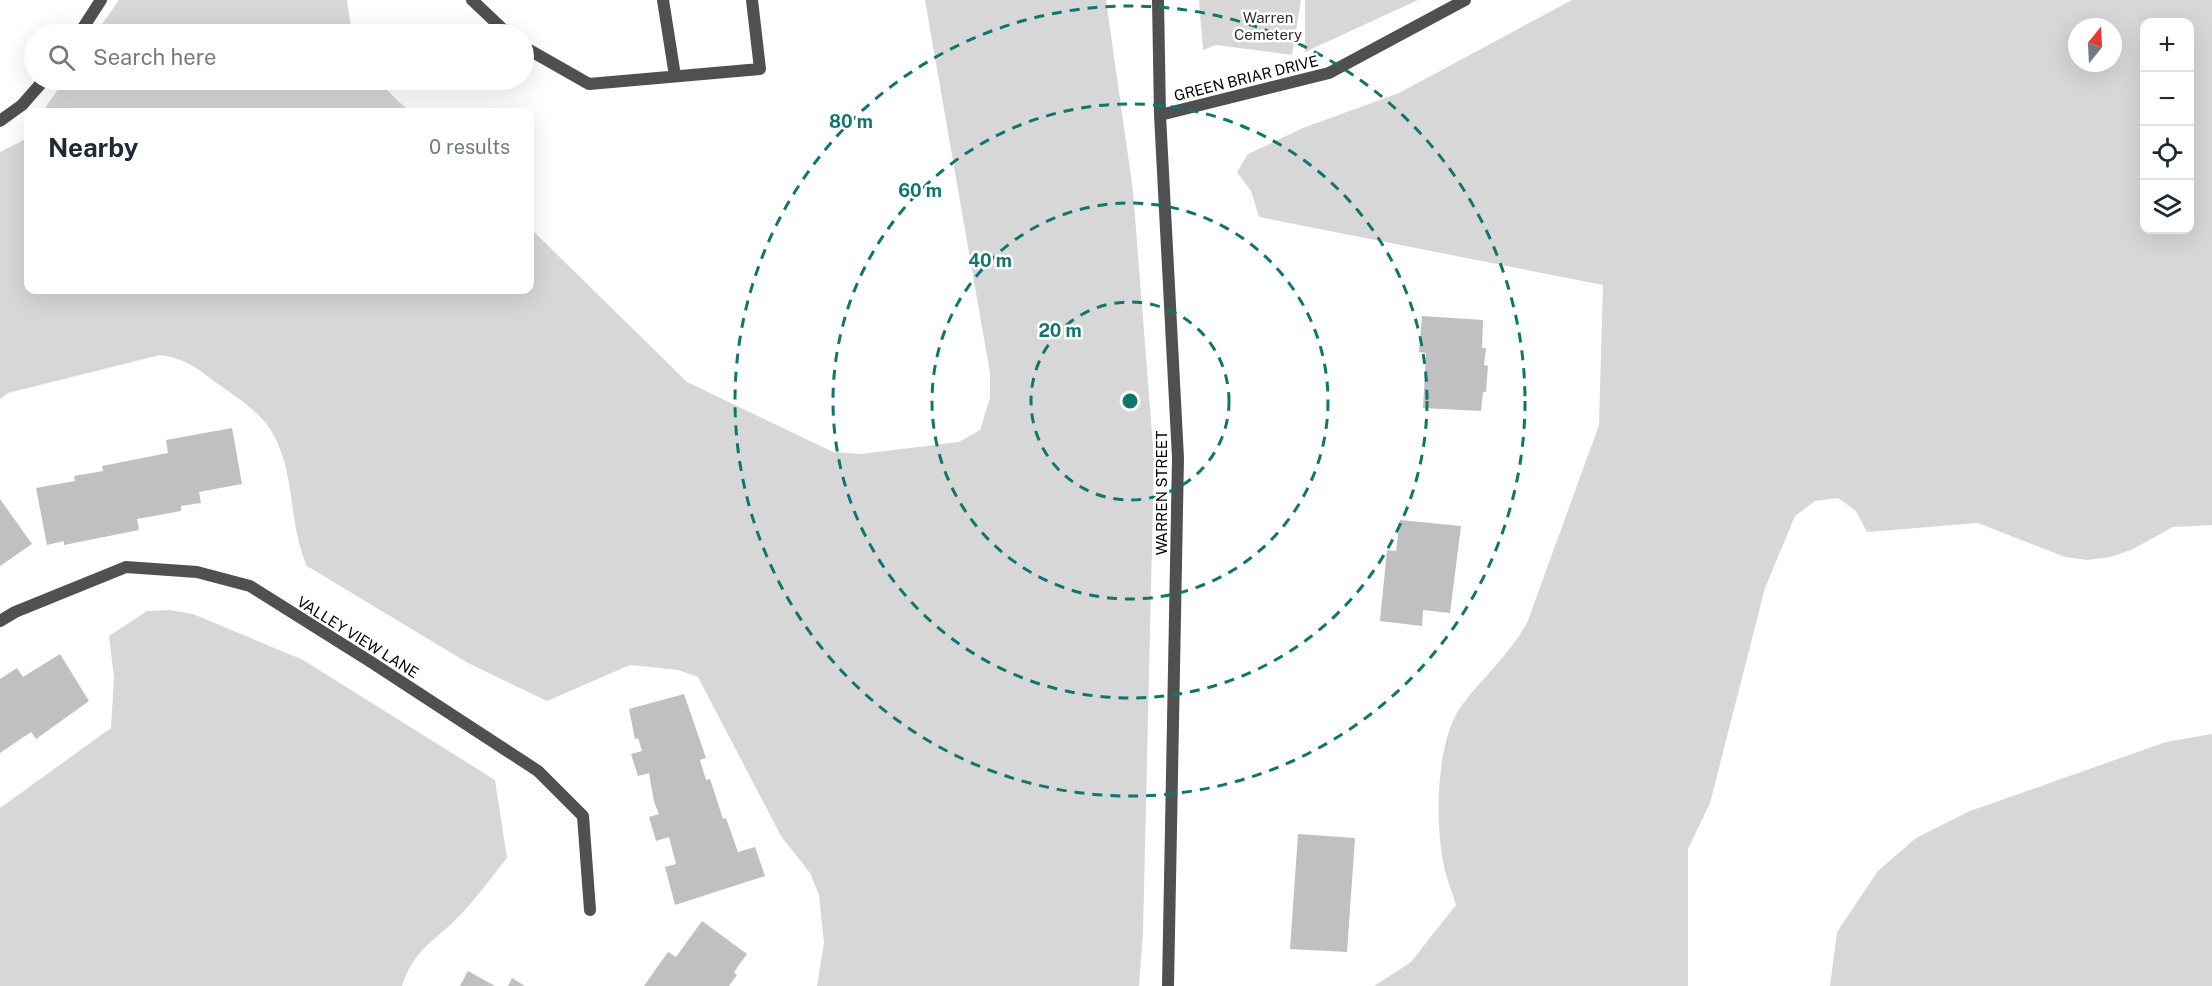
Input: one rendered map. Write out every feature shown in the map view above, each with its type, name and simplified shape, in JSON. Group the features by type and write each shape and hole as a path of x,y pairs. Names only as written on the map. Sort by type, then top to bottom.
{"street":[{"path":"85,24 101,0"},
{"path":"472,0 497,24"},
{"path":"663,0 675,76"},
{"path":"534,53 589,84 760,69 752,0"},
{"name":"WARREN STREET","path":"1158,0 1160,115 1178,458 1168,986"},
{"name":"GREEN BRIAR DRIVE","path":"1160,115 1329,73 1465,0"},
{"path":"0,121 22,105 35,90"},
{"name":"VALLEY VIEW LANE","path":"0,621 15,612 126,567 197,572 250,586 538,771 583,816 590,909"}],"green space":[{"path":"119,0 347,0 351,24 102,24"},
{"path":"925,0 1106,0 1133,191 1154,459 1143,932 1139,986 817,986 824,943 819,895 810,873 781,836 698,677 678,670 630,665 547,701 468,663 307,566 297,533 285,464 280,448 268,425 242,401 199,370 179,360 160,355 8,393 0,399 0,152 24,140 24,294 534,294 534,232 687,382 833,452 861,454 959,442 980,430 990,398 990,373"},
{"name":"Warren Cemetery","path":"1199,0 1301,0 1292,55 1216,45 1203,50"},
{"path":"1305,0 1418,0 1305,52"},
{"path":"1572,0 2212,0 2212,525 2173,527 2133,549 2111,557 2087,560 2065,557 1978,523 1867,532 1856,511 1838,498 1815,501 1795,516 1765,588 1710,803 1688,849 1688,986 1374,986 1411,962 1456,905 1444,867 1440,844 1439,802 1442,759 1453,720 1462,705 1513,645 1527,623 1599,425 1603,285 1259,217 1251,191 1237,172 1248,154 1303,128 1399,93"},
{"path":"58,90 387,90 406,108 45,108"},
{"path":"170,610 193,614 303,660 495,780 507,858 454,922 420,952 407,972 402,986 0,986 0,808 111,728 114,677 109,636 147,611"},
{"path":"2212,734 2212,986 1830,986 1837,932 1878,871 1916,838 1970,811 2166,742"}],"building":[{"path":"1422,316 1483,320 1482,348 1486,348 1484,365 1488,366 1486,392 1483,392 1481,411 1423,408 1426,353 1419,352"},
{"path":"232,428 242,484 199,492 201,503 181,506 181,511 137,519 139,530 64,545 64,541 47,545 36,488 75,481 74,476 103,471 102,466 168,453 166,440"},
{"path":"0,499 32,544 0,566"},
{"path":"1400,520 1461,526 1450,613 1423,610 1422,626 1380,621 1387,550 1396,551"},
{"path":"60,654 89,701 36,739 31,732 0,753 0,679 17,668 23,677"},
{"path":"684,694 706,758 700,760 706,780 710,779 723,819 726,818 738,852 755,847 765,876 675,905 665,867 676,864 669,837 656,841 649,817 659,814 654,802 649,773 638,776 631,754 642,751 638,738 635,739 629,709"},
{"path":"1298,834 1355,838 1347,952 1290,949"},
{"path":"702,921 747,954 734,972 737,975 729,986 644,986 668,952 676,957"},
{"path":"468,971 495,986 460,986"},
{"path":"512,978 525,986 508,986"}]}
